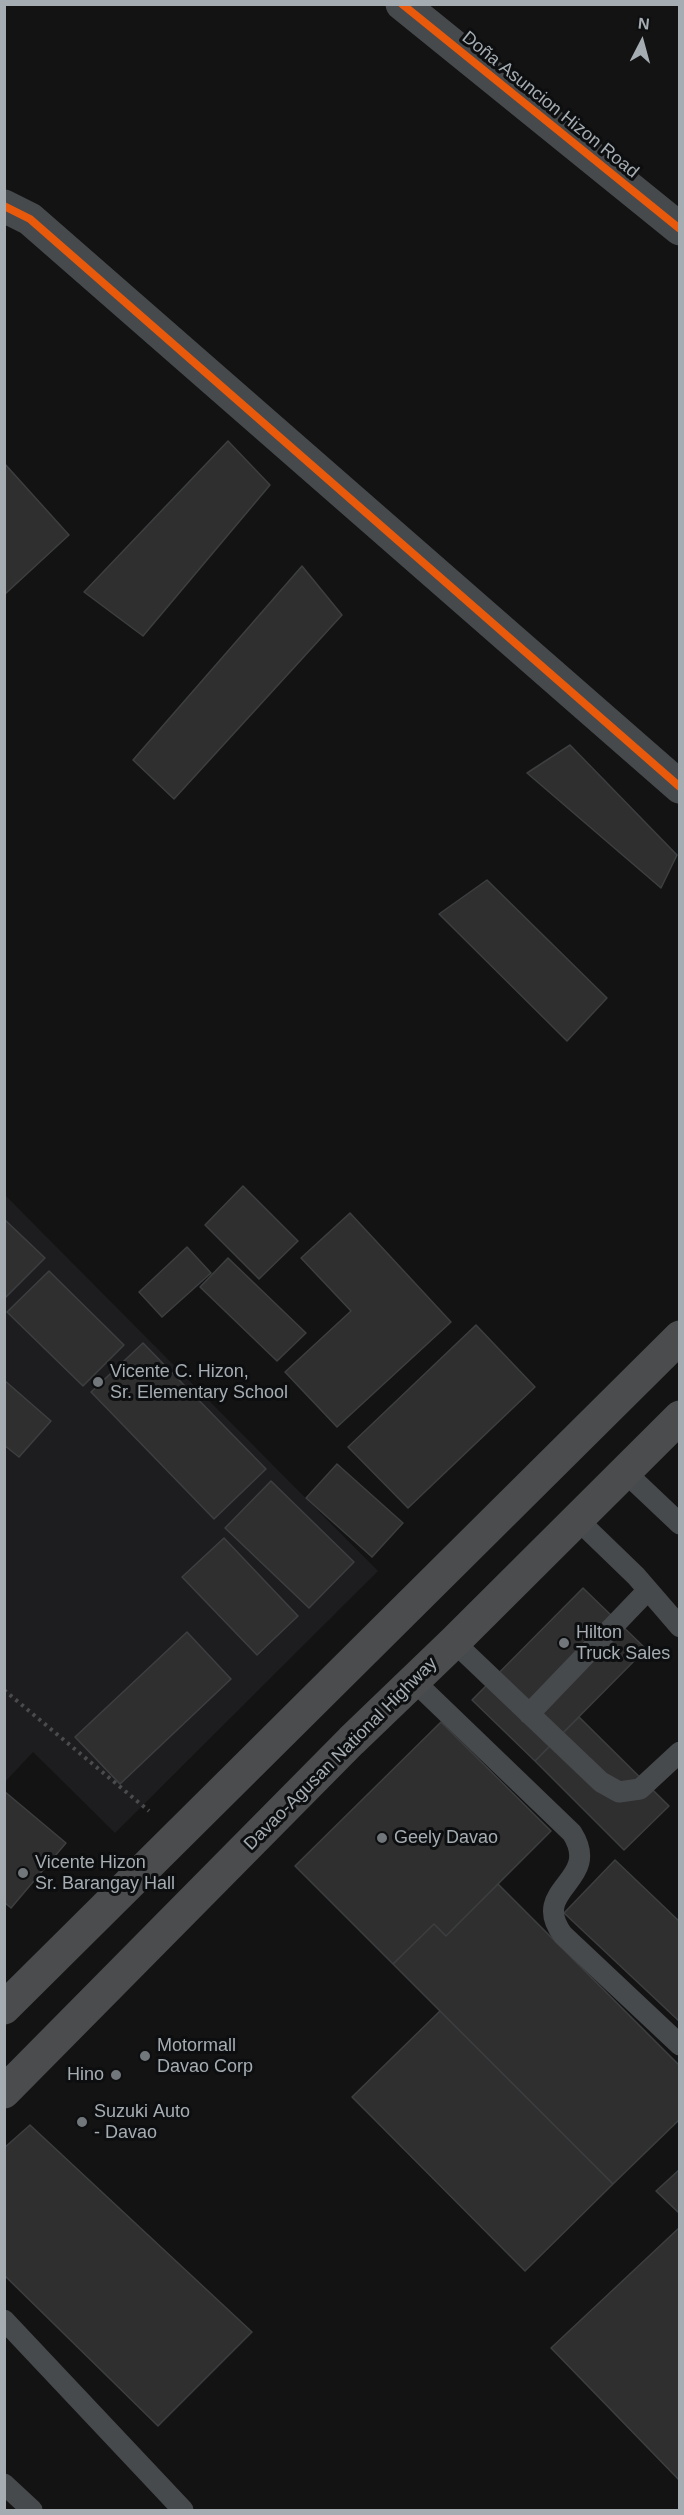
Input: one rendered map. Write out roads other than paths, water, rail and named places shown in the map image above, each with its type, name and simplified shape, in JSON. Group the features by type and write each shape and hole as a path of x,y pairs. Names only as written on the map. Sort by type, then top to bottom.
{"main road":[{"path":"4,2008 680,1337"},
{"name":"Davao-Agusan National Highway","path":"4,2092 351,1741 680,1417"}],"street":[{"name":"Doña Asuncion Hizon Road","path":"402,4 680,229"},
{"path":"4,206 30,219 680,788"}],"lane":[{"path":"626,1472 680,1524"},
{"path":"577,1519 648,1590 680,1628"},
{"path":"529,1714 648,1590"},
{"path":"454,1642 602,1782 619,1792 640,1789 680,1752"},
{"path":"414,1681 572,1833 580,1846 580,1861 557,1898 553,1911 554,1922 563,1935 680,2046"},
{"path":"4,2320 183,2511"},
{"path":"4,2484 32,2511"}],"place":[{"name":"Vicente C. Hizon, Sr. Elementary School","path":"98,1382"},
{"name":"Hilton Truck Sales","path":"564,1643"},
{"name":"Geely Davao","path":"382,1838"},
{"name":"Vicente Hizon Sr. Barangay Hall","path":"23,1873"},
{"name":"Motormall Davao Corp","path":"145,2056"},
{"name":"Hino","path":"116,2075"},
{"name":"Suzuki Auto - Davao","path":"82,2122"}]}
